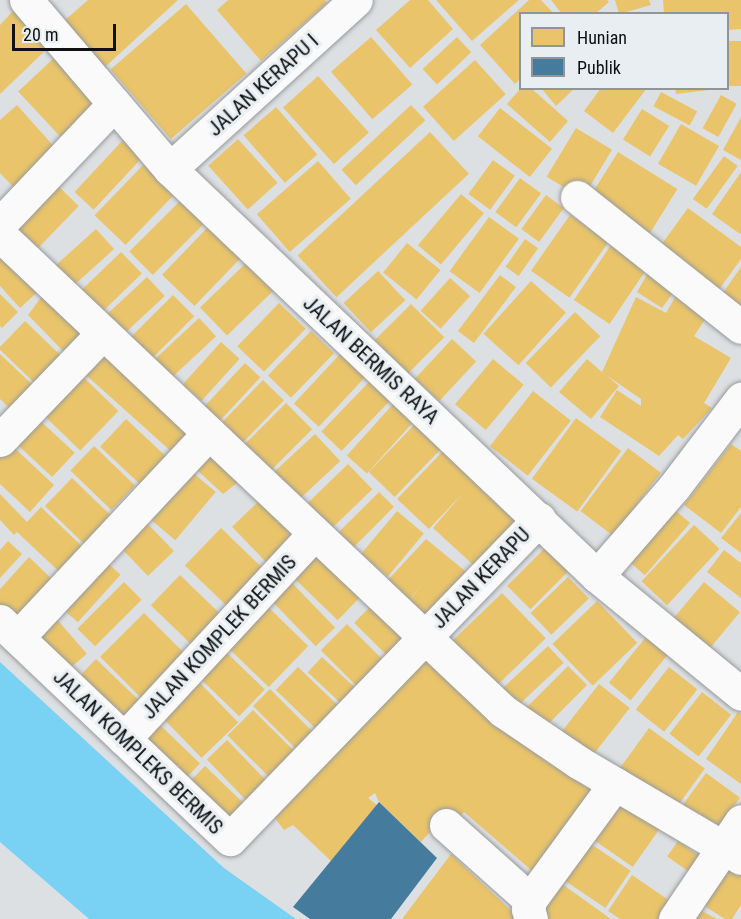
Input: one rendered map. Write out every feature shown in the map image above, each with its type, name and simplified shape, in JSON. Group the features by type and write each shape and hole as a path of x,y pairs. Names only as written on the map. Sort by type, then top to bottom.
{"street":[{"name":"JALAN BERMIS RAYA","path":"26,0 170,169 597,576 741,694"},
{"name":"JALAN KERAPU I","path":"170,169 356,0"},
{"path":"0,224 114,104"},
{"path":"577,197 741,327"},
{"path":"0,235 503,711 615,784 732,853"},
{"path":"0,440 103,333"},
{"path":"597,576 674,488 741,399"},
{"path":"9,629 208,434"},
{"name":"JALAN KERAPU","path":"423,637 539,519"},
{"name":"JALAN KOMPLEK BERMIS","path":"124,739 314,534"},
{"name":"JALAN KOMPLEKS BERMIS","path":"9,629 230,839 423,637"},
{"path":"446,825 530,909 615,784"},
{"path":"675,919 732,853 741,821"}],"water":[{"path":"0,662 224,868 296,919 89,919 0,842"}],"building: Hunian":[{"path":"88,0 178,0 105,67 64,21"},
{"path":"228,0 325,0 327,3 261,61 217,10"},
{"path":"410,0 428,0 453,29 410,68 376,30"},
{"path":"436,0 519,0 472,41"},
{"path":"529,0 541,0 552,12 519,12 519,80 515,84 480,45"},
{"path":"551,0 607,0 609,2 597,12 560,12"},
{"path":"615,0 649,0 651,5 626,12 618,12"},
{"path":"663,0 741,0 741,29 729,30 729,12 664,12"},
{"path":"186,4 246,73 171,139 111,70"},
{"path":"14,10 50,46 0,94 0,25"},
{"path":"371,37 412,85 372,119 331,72"},
{"path":"457,37 471,52 437,84 423,69"},
{"path":"729,41 741,41 741,86 729,86"},
{"path":"54,58 98,106 62,139 18,91"},
{"path":"475,60 506,94 454,141 423,107"},
{"path":"318,76 369,132 334,164 283,107"},
{"path":"519,90 533,90 568,121 550,142 507,104"},
{"path":"543,90 573,90 556,106"},
{"path":"600,90 645,90 613,133 584,111"},
{"path":"675,90 709,90 676,94"},
{"path":"661,92 697,111 690,125 653,106"},
{"path":"721,95 737,104 718,137 703,128"},
{"path":"17,105 57,150 19,193 0,173 0,120"},
{"path":"411,105 425,120 356,185 342,170"},
{"path":"276,107 317,155 285,183 244,135"},
{"path":"500,108 552,149 530,177 478,136"},
{"path":"642,109 669,126 650,156 623,140"},
{"path":"741,117 741,160 723,150"},
{"path":"681,124 719,146 696,186 658,164"},
{"path":"576,128 612,150 583,198 547,177"},
{"path":"430,132 469,174 336,297 298,255"},
{"path":"238,139 277,183 248,210 208,166"},
{"path":"123,140 142,158 94,210 75,192"},
{"path":"618,152 677,189 649,235 589,198"},
{"path":"724,156 738,166 707,209 693,199"},
{"path":"493,160 515,176 490,210 468,194"},
{"path":"318,161 351,199 290,252 257,214"},
{"path":"146,162 177,192 126,245 95,215"},
{"path":"741,172 741,233 740,234 712,214"},
{"path":"520,178 541,193 516,227 495,212"},
{"path":"55,183 79,206 34,252 11,229"},
{"path":"461,194 484,213 441,265 418,245"},
{"path":"546,195 564,208 539,242 521,229"},
{"path":"181,200 204,223 153,275 129,252"},
{"path":"688,208 741,247 741,259 715,295 656,252"},
{"path":"570,215 609,242 569,298 531,271"},
{"path":"489,217 519,239 480,293 450,271"},
{"path":"210,225 242,256 194,306 162,275"},
{"path":"96,229 114,249 69,290 51,270"},
{"path":"525,239 538,248 519,276 505,267"},
{"path":"613,242 649,266 610,324 574,300"},
{"path":"407,243 440,270 417,300 383,273"},
{"path":"0,244 44,286 20,308 0,286"},
{"path":"121,252 142,274 97,317 76,295"},
{"path":"246,263 273,291 227,336 200,307"},
{"path":"654,263 680,283 662,308 637,292"},
{"path":"741,267 741,312 718,300"},
{"path":"378,271 405,300 371,332 344,303"},
{"path":"500,275 516,287 474,343 458,331"},
{"path":"147,277 165,296 125,334 107,315"},
{"path":"450,278 470,296 441,329 421,311"},
{"path":"531,281 566,312 518,365 483,334"},
{"path":"48,288 91,330 68,356 28,315"},
{"path":"678,292 708,315 694,336 731,358 704,403 712,408 683,439 678,435 659,456 600,417 617,390 641,406 641,399 606,375 619,386 591,419 559,392 587,359 602,372 636,297 666,313"},
{"path":"0,294 18,312 2,328 0,326"},
{"path":"173,295 194,316 150,360 129,339"},
{"path":"279,303 306,329 264,372 237,346"},
{"path":"411,304 444,337 408,373 375,340"},
{"path":"575,312 600,336 551,387 526,363"},
{"path":"199,318 216,336 170,379 153,361"},
{"path":"25,321 64,359 37,386 0,350 0,347"},
{"path":"311,331 334,353 291,398 268,376"},
{"path":"452,339 476,362 439,401 415,378"},
{"path":"101,341 195,432 173,453 77,367"},
{"path":"221,342 240,359 201,401 183,384"},
{"path":"341,353 366,376 319,427 294,403"},
{"path":"0,354 38,390 15,413 0,399"},
{"path":"493,359 524,385 486,430 455,404"},
{"path":"245,363 260,377 218,423 203,408"},
{"path":"76,370 118,411 80,451 38,410"},
{"path":"372,379 392,398 341,451 321,432"},
{"path":"263,380 284,400 241,445 220,425"},
{"path":"533,391 571,421 528,476 490,446"},
{"path":"395,402 415,420 367,474 347,456"},
{"path":"286,403 312,429 268,473 242,447"},
{"path":"33,414 75,453 52,477 10,438"},
{"path":"576,418 621,451 577,512 532,479"},
{"path":"126,419 167,457 141,485 100,447"},
{"path":"416,423 442,448 395,497 369,472"},
{"path":"315,434 340,461 299,500 273,473"},
{"path":"7,441 54,485 30,512 0,484 0,448"},
{"path":"731,444 741,451 741,507 721,533 684,505"},
{"path":"94,446 135,486 111,510 70,470"},
{"path":"446,448 525,519 480,571 433,528 463,493 429,529 397,499"},
{"path":"628,448 661,473 613,536 580,511"},
{"path":"214,449 242,479 223,494 196,469"},
{"path":"348,464 372,489 332,528 308,503"},
{"path":"192,472 216,492 175,540 152,520"},
{"path":"72,478 114,519 87,547 45,506"},
{"path":"379,492 394,507 354,547 339,532"},
{"path":"0,494 27,522 41,507 89,553 66,578 17,532 14,535 0,520"},
{"path":"263,497 298,533 267,563 232,527"},
{"path":"675,510 690,523 645,575 630,562"},
{"path":"397,511 424,533 388,576 361,554"},
{"path":"741,513 741,553 721,538"},
{"path":"144,520 174,551 148,576 118,545"},
{"path":"694,525 720,549 667,605 641,581"},
{"path":"221,528 266,572 230,609 185,565"},
{"path":"426,539 470,575 433,623 408,603 422,584 408,602 386,582"},
{"path":"8,541 22,554 0,578 0,550"},
{"path":"318,547 365,592 338,620 291,575"},
{"path":"546,547 569,570 530,609 507,586"},
{"path":"724,550 741,563 741,598 707,572"},
{"path":"29,557 55,582 19,623 0,605 0,589"},
{"path":"102,558 121,575 78,622 59,606"},
{"path":"180,575 223,617 194,647 151,605"},
{"path":"568,577 589,599 551,635 531,613"},
{"path":"124,582 142,600 95,646 77,629"},
{"path":"704,582 740,612 710,648 674,618"},
{"path":"292,583 335,628 316,646 273,602"},
{"path":"502,593 546,638 495,688 451,642"},
{"path":"597,601 637,643 593,686 552,644"},
{"path":"374,603 410,639 390,659 354,623"},
{"path":"268,607 308,646 269,687 228,648"},
{"path":"144,613 188,657 144,701 100,657"},
{"path":"54,616 87,654 66,672 33,634"},
{"path":"347,624 387,664 361,690 321,650"},
{"path":"646,637 668,655 631,700 609,683"},
{"path":"548,646 564,663 517,706 501,690"},
{"path":"427,648 605,793 538,876 464,812 461,815 451,809 421,842 379,802 375,793 368,798 377,805 331,861 293,825 284,830 274,817"},
{"path":"226,652 265,690 239,716 200,679"},
{"path":"322,657 364,696 349,711 308,672"},
{"path":"96,659 143,705 124,725 77,679"},
{"path":"568,666 587,685 541,731 522,712"},
{"path":"298,667 343,710 320,733 276,690"},
{"path":"669,667 697,689 664,732 636,710"},
{"path":"200,683 238,723 202,758 163,718"},
{"path":"599,684 630,708 588,762 557,738"},
{"path":"270,689 319,738 302,755 253,706"},
{"path":"702,692 731,715 699,757 669,734"},
{"path":"253,710 301,758 276,784 228,735"},
{"path":"738,712 741,714 741,784 706,759"},
{"path":"159,724 200,764 183,782 142,742"},
{"path":"649,728 705,769 670,816 614,776"},
{"path":"227,740 273,787 253,807 207,759"},
{"path":"205,766 251,810 231,831 185,787"},
{"path":"706,773 740,798 711,838 677,813"},
{"path":"610,795 659,829 633,867 584,833"},
{"path":"585,840 631,871 605,908 560,877"},
{"path":"678,841 709,863 698,878 667,857"},
{"path":"451,854 520,919 402,919"},
{"path":"731,861 741,868 741,905 732,919 725,919 703,905"},
{"path":"632,875 670,901 658,919 620,919 608,911"},
{"path":"555,879 611,919 539,919"},
{"path":"700,910 717,919 695,919"}],"building: Publik":[{"path":"379,802 437,858 391,919 310,919 293,907"}]}
